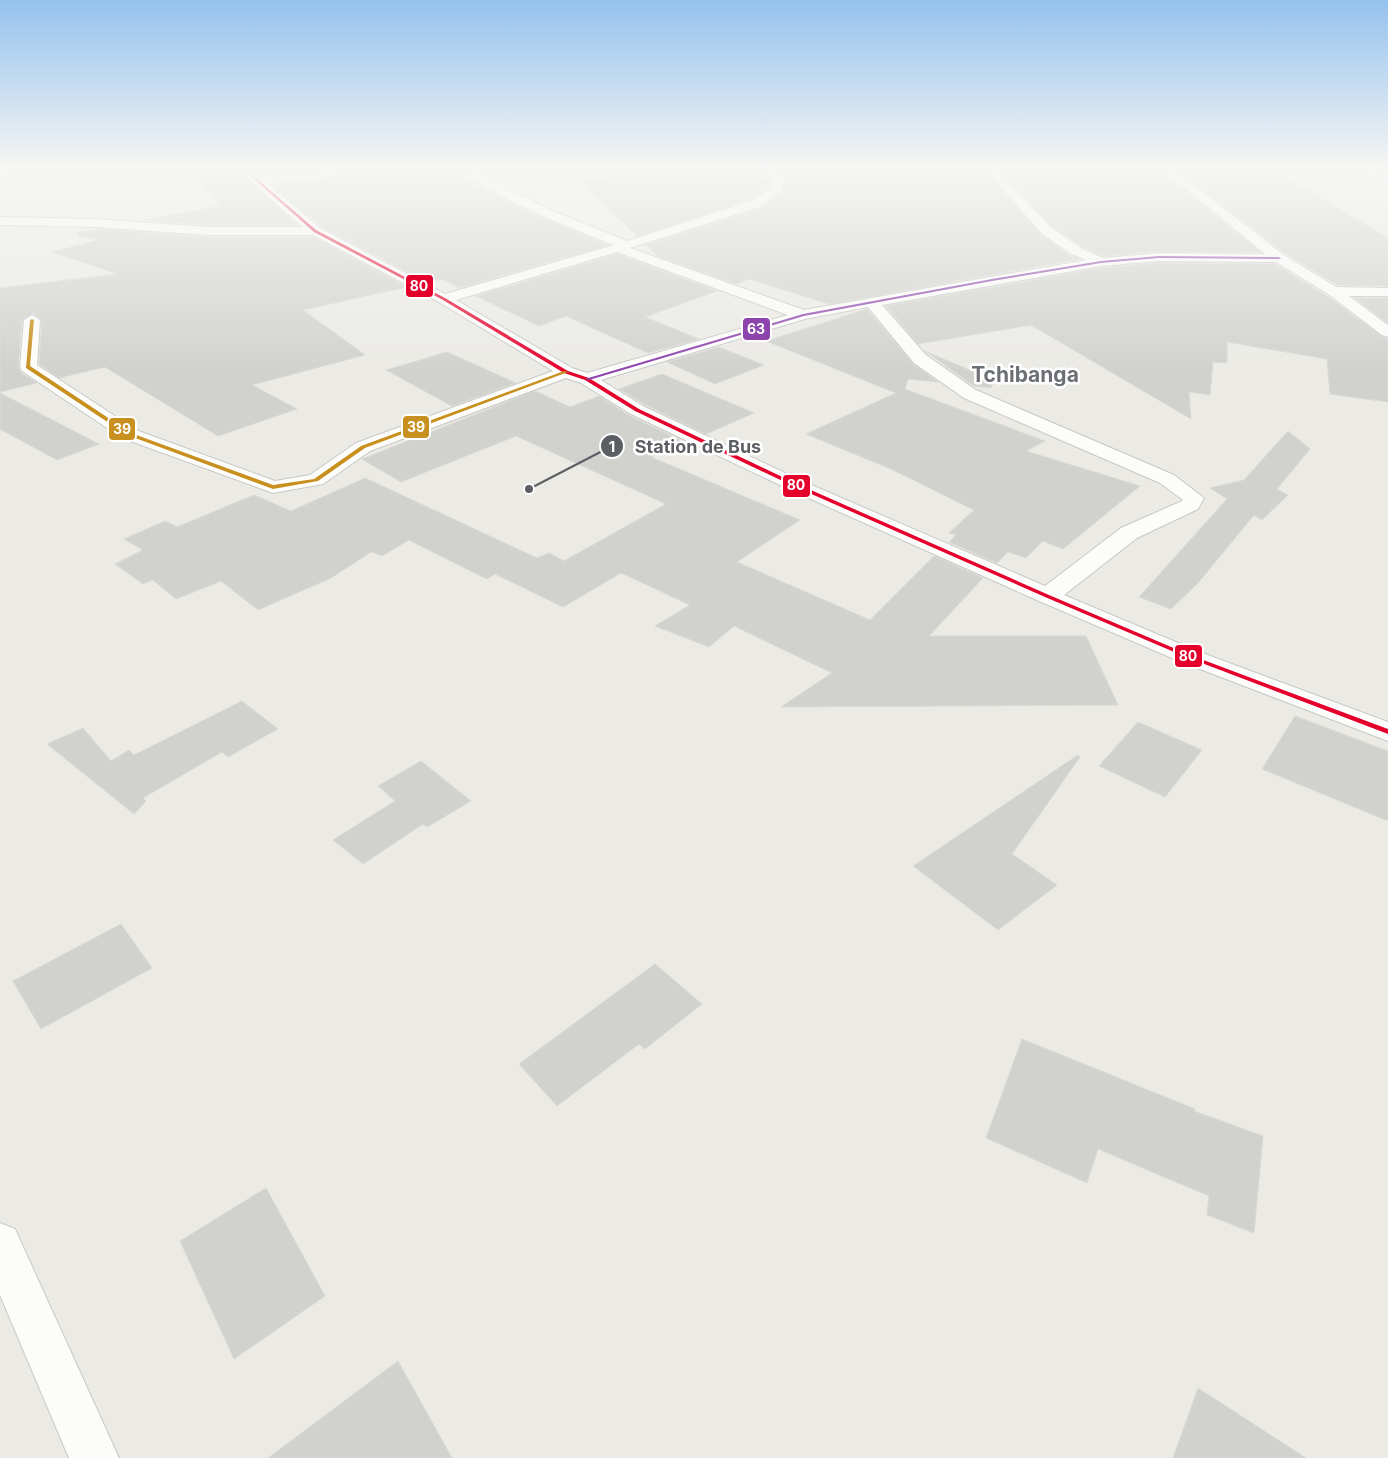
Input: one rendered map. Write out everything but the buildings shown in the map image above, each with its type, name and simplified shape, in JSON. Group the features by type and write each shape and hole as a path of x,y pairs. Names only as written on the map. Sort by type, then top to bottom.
{"street":[{"path":"325,236 444,299 566,372 587,379 637,410 784,480 1188,656 1388,732"},
{"path":"596,236 802,315"},
{"path":"444,299 656,236"},
{"path":"1055,236 1076,251 1101,262"},
{"path":"1251,236 1279,258 1333,291 1388,332"},
{"path":"587,379 802,315 872,302 1101,262 1158,258 1279,258"},
{"path":"1333,291 1388,292"},
{"path":"872,302 920,359 970,394 1167,478 1194,498 1191,505 1181,511 1129,533 1048,596"},
{"path":"32,320 28,367 129,434 273,487 316,480 363,447 566,372"},
{"path":"0,1244 94,1458"}],"transit line":[{"name":"80","path":"325,236 444,299 566,372 587,379 637,410 793,484 1188,656 1388,732"},
{"name":"63","path":"587,379 803,315 992,280 1101,262 1159,257 1279,258"},
{"name":"39","path":"32,320 28,367 129,434 273,487 316,480 363,447 566,372"}],"place":[{"name":"Station de Bus","path":"529,489"}],"district":[{"name":"Tchibanga","path":"1025,375"}]}
